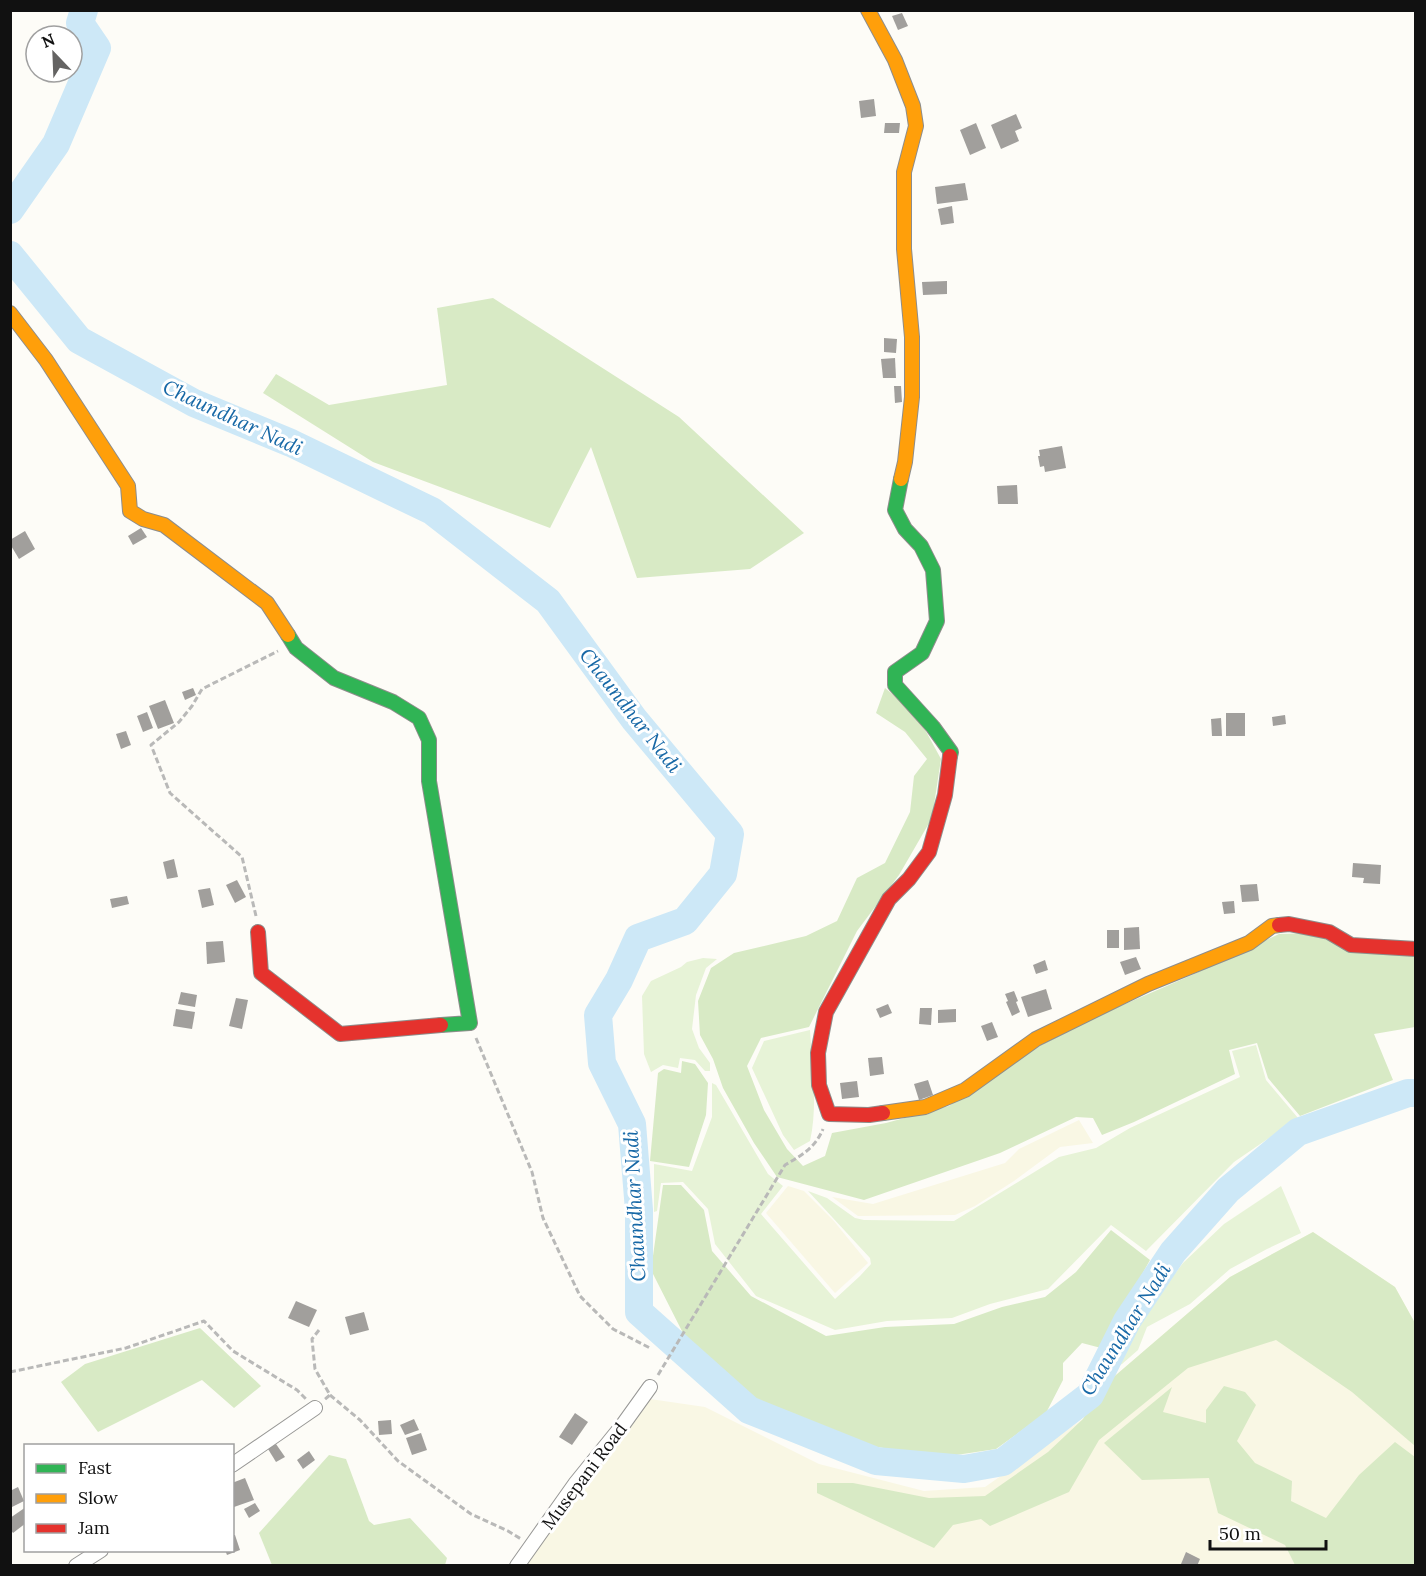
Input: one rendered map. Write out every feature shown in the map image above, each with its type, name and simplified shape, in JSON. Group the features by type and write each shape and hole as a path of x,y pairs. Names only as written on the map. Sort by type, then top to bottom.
{"street":[{"path":"868,10 895,60 913,106 916,126 904,172 904,249 912,337 912,397 905,462 895,510 905,529 921,546 933,570 937,621 922,653 895,672 895,686 933,727 951,752 945,795 929,852 909,879 889,899 826,1012 818,1053 819,1086 829,1114 869,1115 925,1107 964,1090 1036,1039 1148,984 1250,943 1272,926 1289,924 1329,932 1352,945 1416,949"},
{"path":"10,313 46,360 128,486 130,511 143,519 164,525 267,603 296,648 334,678 393,702 419,718 429,740 429,781 470,1023 340,1034 261,973 258,932"},
{"name":"Musepani Road","path":"517,1566 575,1484 650,1387"},
{"path":"234,1465 315,1408"},
{"path":"76,1566 99,1552"}],"path":[{"path":"258,932 254,904 242,857 170,793 151,745 178,722 192,706 202,689 293,643"},
{"path":"470,1023 532,1172 543,1218 580,1296 613,1329 650,1348"},
{"path":"650,1387 785,1165 805,1154 818,1140 829,1114"},
{"path":"10,1371 126,1348 204,1321 233,1352 297,1390 315,1408 330,1395"},
{"path":"319,1330 312,1339 315,1369 330,1395 360,1419 398,1461 471,1514 508,1531 532,1546"}],"shaded area":[{"path":"1079,1120 1093,1143 1060,1147 1014,1181 975,1206 955,1215 858,1216 832,1197 873,1204 1005,1163 1019,1149"},
{"path":"788,1186 804,1191 833,1220 868,1263 835,1293 766,1213"},
{"path":"1313,1232 1395,1287 1415,1323 1415,1565 524,1566 564,1505 650,1399 705,1407 819,1464 924,1491 985,1487 1083,1419 1102,1387 1230,1277"}],"green space":[{"path":"493,298 679,417 804,533 750,569 637,578 591,447 550,528 373,462 263,393 276,374 329,405 447,385 437,308"},
{"path":"885,688 916,713 941,759 932,818 899,875 857,931 809,1027 761,1038 747,1066 764,1110 787,1149 803,1166 825,1156 832,1133 886,1123 949,1106 1034,1049 1102,1014 1279,934 1312,933 1415,955 1415,1027 1374,1034 1393,1080 1300,1116 1268,1078 1257,1043 1229,1050 1235,1074 1102,1135 1093,1118 1076,1117 1000,1153 864,1200 777,1177 754,1143 723,1088 713,1059 700,1035 698,1001 711,968 734,953 806,936 837,921 857,878 885,863 910,812 914,776 927,759 905,732 876,713"},
{"path":"703,958 717,959 706,968 696,995 692,1029 699,1048 710,1063 710,1071 705,1071 695,1060 680,1058 678,1068 663,1065 651,1072 644,1054 642,996 651,981 687,962"},
{"path":"810,1030 814,1114 810,1141 794,1150 783,1135 752,1068 764,1041"},
{"path":"1256,1045 1266,1080 1298,1118 1234,1162 1146,1251 1111,1225 1048,1289 990,1304 952,1318 887,1321 835,1330 756,1296 715,1244 708,1209 683,1182 661,1183 657,1211 654,1212 654,1164 692,1171 712,1117 712,1083 716,1085 768,1174 783,1186 761,1214 835,1299 871,1264 870,1258 808,1191 827,1198 855,1218 864,1220 954,1221 1059,1157 1096,1148 1130,1128 1240,1077 1232,1051"},
{"path":"682,1061 695,1064 708,1083 706,1115 689,1167 650,1161 658,1073 664,1069 681,1073"},
{"path":"663,1185 681,1185 704,1210 712,1251 751,1296 826,1336 885,1327 954,1324 1002,1307 1045,1297 1076,1272 1111,1230 1150,1260 1101,1348 1082,1343 1063,1363 1063,1380 1046,1413 996,1449 943,1457 877,1447 813,1425 748,1396 687,1341 651,1270"},
{"path":"1281,1186 1301,1233 1230,1269 1190,1304 1147,1327 1138,1350 1122,1364 1111,1369 1139,1321 1183,1263 1224,1224"},
{"path":"1313,1232 1395,1287 1415,1323 1415,1446 1352,1392 1276,1340 1188,1368 1099,1440 1069,1492 990,1526 981,1519 953,1525 934,1548 817,1493 817,1483 853,1483 929,1498 985,1496 1048,1452 1083,1419 1102,1387 1230,1277"},
{"path":"200,1328 261,1386 234,1408 202,1380 98,1432 61,1382 85,1364"},
{"path":"1224,1386 1245,1392 1256,1405 1237,1441 1255,1463 1292,1481 1291,1501 1326,1518 1359,1475 1395,1442 1415,1457 1415,1565 1295,1565 1285,1545 1218,1513 1209,1478 1142,1480 1104,1443 1172,1387 1163,1412 1206,1423 1206,1410"},
{"path":"329,1455 346,1459 369,1521 374,1525 410,1518 447,1558 445,1565 272,1565 259,1533"}],"building":[{"path":"902,13 908,26 898,30 892,16"},
{"path":"874,99 876,116 861,118 859,101"},
{"path":"1016,114 1022,128 1015,131 1019,141 1001,149 991,125"},
{"path":"885,123 900,123 899,133 884,133"},
{"path":"976,123 986,148 970,155 960,130"},
{"path":"965,183 968,200 937,204 935,187"},
{"path":"952,206 954,223 941,225 938,209"},
{"path":"947,281 947,294 923,295 922,282"},
{"path":"884,338 897,339 896,353 884,352"},
{"path":"895,358 896,378 883,378 881,359"},
{"path":"894,386 901,386 902,402 895,403"},
{"path":"1062,446 1066,468 1045,472 1044,466 1040,467 1039,450"},
{"path":"1017,485 1018,504 998,504 997,486"},
{"path":"141,528 147,537 133,545 128,536"},
{"path":"25,531 35,549 19,559 10,540"},
{"path":"193,688 196,695 185,700 182,692"},
{"path":"165,700 174,723 158,729 149,706"},
{"path":"147,712 153,728 143,732 137,716"},
{"path":"1226,713 1245,713 1245,736 1226,736"},
{"path":"1285,715 1286,724 1273,726 1272,717"},
{"path":"1221,718 1222,736 1212,736 1211,719"},
{"path":"126,731 131,745 121,749 116,734"},
{"path":"174,859 178,877 167,879 163,862"},
{"path":"1353,863 1381,865 1380,884 1363,883 1364,878 1352,877"},
{"path":"237,880 246,897 235,903 226,885"},
{"path":"1257,884 1259,901 1242,902 1240,885"},
{"path":"210,888 214,905 202,908 198,890"},
{"path":"127,896 129,904 112,908 110,899"},
{"path":"1234,901 1235,913 1224,914 1222,902"},
{"path":"1139,927 1140,949 1124,950 1124,928"},
{"path":"1107,930 1119,930 1119,948 1107,948"},
{"path":"223,941 225,962 207,964 206,942"},
{"path":"1136,957 1141,969 1125,975 1120,962"},
{"path":"1045,960 1048,970 1036,974 1033,965"},
{"path":"1046,989 1052,1009 1028,1017 1021,997"},
{"path":"1014,991 1020,1012 1012,1016 1005,994"},
{"path":"181,992 197,995 195,1007 178,1004"},
{"path":"236,998 248,1000 242,1029 229,1026"},
{"path":"888,1004 892,1013 880,1018 876,1009"},
{"path":"920,1008 932,1008 931,1025 919,1024"},
{"path":"176,1009 195,1012 192,1029 173,1026"},
{"path":"956,1009 956,1022 938,1023 938,1010"},
{"path":"992,1022 998,1037 987,1041 981,1026"},
{"path":"882,1057 884,1074 870,1076 868,1058"},
{"path":"928,1080 933,1095 919,1100 914,1084"},
{"path":"857,1081 859,1097 842,1099 840,1083"},
{"path":"296,1301 317,1310 309,1327 288,1318"},
{"path":"364,1312 369,1330 350,1335 345,1317"},
{"path":"575,1413 588,1422 572,1445 559,1437"},
{"path":"414,1419 419,1430 405,1435 400,1425"},
{"path":"391,1420 392,1434 379,1435 378,1421"},
{"path":"421,1433 427,1450 412,1455 406,1438"},
{"path":"276,1444 285,1457 276,1462 268,1449"},
{"path":"309,1451 315,1460 303,1469 297,1460"},
{"path":"245,1478 254,1500 234,1507 234,1482"},
{"path":"18,1487 24,1501 10,1508 10,1491"},
{"path":"255,1503 260,1511 249,1518 244,1509"},
{"path":"24,1508 24,1525 13,1533 10,1529 10,1518"},
{"path":"235,1535 240,1550 227,1555 226,1552 234,1552"},
{"path":"1186,1552 1200,1559 1197,1566 1181,1564"}],"waterway":[{"name":"Chaundhar Nadi","path":"10,210 56,144 97,48 80,23 84,10"},
{"name":"Chaundhar Nadi","path":"10,255 79,340 194,403 291,443 432,511 548,601 634,719 730,834 723,874 685,921 638,938 619,980 598,1015 602,1063 632,1124 639,1210 639,1312 749,1410 876,1461 964,1469 1003,1462 1090,1395 1127,1321 1173,1252 1228,1190 1298,1132 1408,1093 1416,1093"}],"traffic: fast":[{"path":"901,479 895,510 905,529 921,546 933,570 937,621 922,653 895,672 895,685 933,727 951,752 950,756"},
{"path":"288,635 296,648 334,678 393,702 419,718 429,740 429,781 470,1023 441,1025"}],"traffic: slow":[{"path":"868,10 895,60 913,106 916,126 904,172 904,249 912,337 912,397 901,479"},
{"path":"10,313 46,360 128,486 130,511 143,519 164,525 267,603 288,635"},
{"path":"883,1113 925,1107 965,1090 1036,1039 1148,984 1249,943 1272,926 1279,925"}],"traffic: jam":[{"path":"883,1113 829,1114 819,1085 818,1053 826,1012 889,899 909,879 929,852 945,795 950,756"},
{"path":"1279,925 1289,924 1329,932 1351,945 1416,949"},
{"path":"258,932 261,973 340,1034 441,1025"}]}
